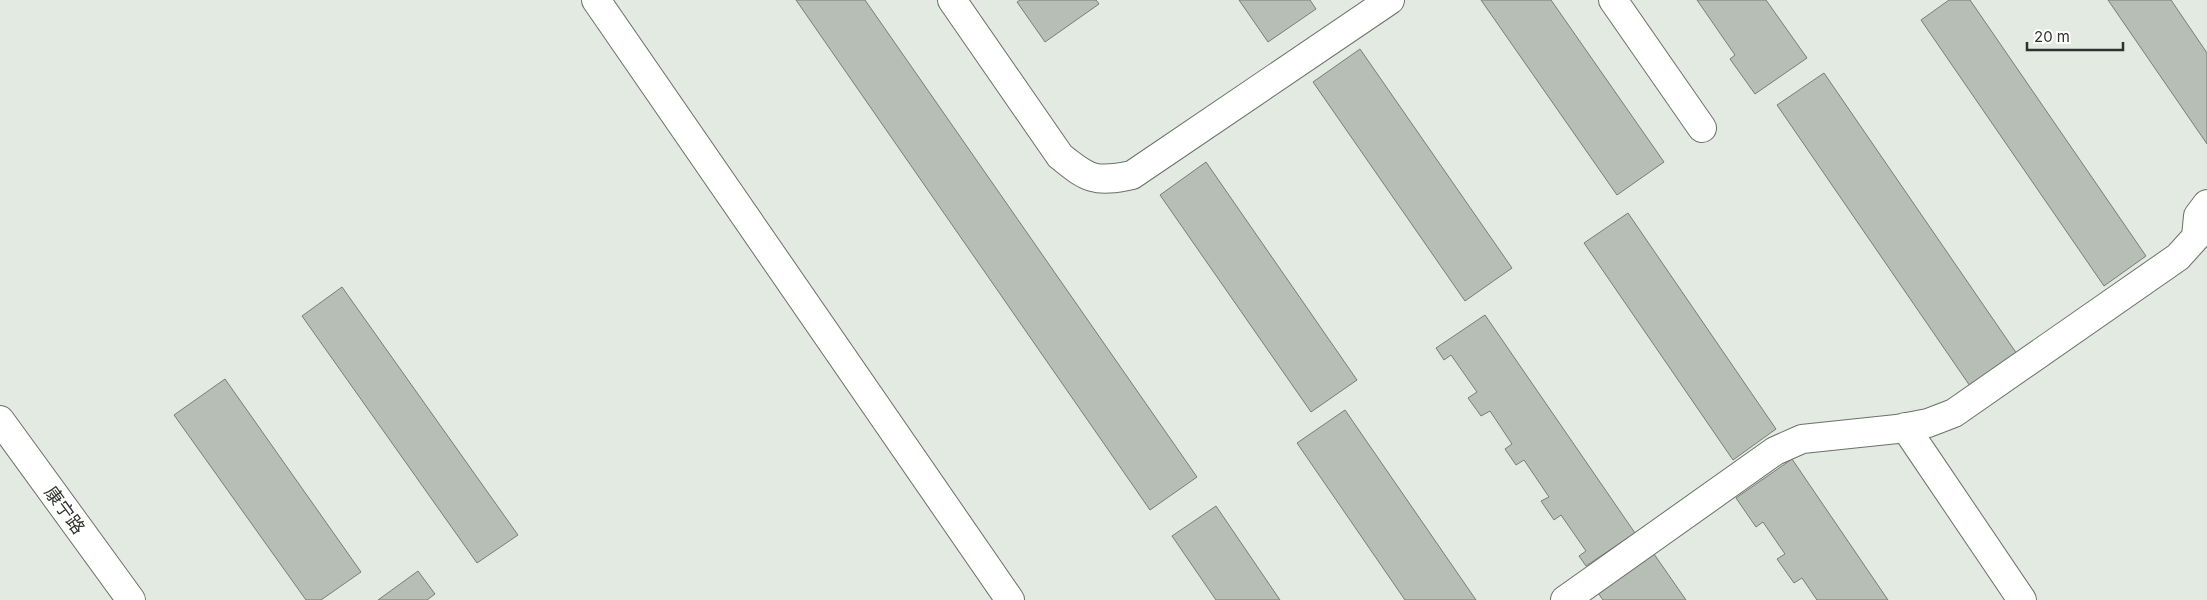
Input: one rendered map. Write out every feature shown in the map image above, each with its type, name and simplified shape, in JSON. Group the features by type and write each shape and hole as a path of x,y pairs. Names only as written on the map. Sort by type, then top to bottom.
{"street":[{"path":"596,0 1010,600"},
{"path":"952,0 1060,156 1081,174 1107,180 1132,175 1390,0"},
{"path":"1613,0 1702,128"},
{"path":"1565,600 1775,451 1802,439 1905,427 1928,423 1954,413 2178,257 2196,237 2198,216 2207,204"},
{"name":"康宁路","path":"0,420 9,452 131,600"},
{"path":"1905,427 2022,600"}],"building":[{"path":"796,0 865,0 1197,477 1150,510"},
{"path":"1020,0 1096,0 1099,4 1045,42 1017,2"},
{"path":"1239,0 1310,0 1316,9 1268,42"},
{"path":"1481,0 1551,0 1664,162 1617,195"},
{"path":"1697,0 1766,0 1807,58 1755,94 1730,59 1735,55"},
{"path":"1949,0 1970,0 2146,256 2104,286 1921,20"},
{"path":"2108,0 2171,0 2207,53 2207,144"},
{"path":"1360,49 1512,268 1465,301 1313,82"},
{"path":"1824,73 2017,354 1970,386 1777,105"},
{"path":"1206,162 1357,380 1311,412 1160,195"},
{"path":"1628,213 1776,429 1733,460 1584,243"},
{"path":"342,287 518,535 477,563 302,316"},
{"path":"1485,315 1635,533 1586,566 1579,556 1586,551 1561,515 1554,520 1541,501 1549,497 1524,460 1516,465 1505,449 1512,444 1490,411 1481,416 1468,398 1477,392 1451,355 1444,360 1436,348"},
{"path":"225,379 361,572 321,600 306,600 174,415"},
{"path":"1345,410 1476,600 1405,600 1297,443"},
{"path":"1792,459 1888,600 1817,600 1802,578 1794,583 1777,559 1785,554 1763,522 1756,527 1736,498"},
{"path":"1216,506 1280,600 1216,600 1172,536"},
{"path":"1654,554 1686,600 1603,600 1598,593"},
{"path":"418,571 435,594 427,600 378,600"}]}
